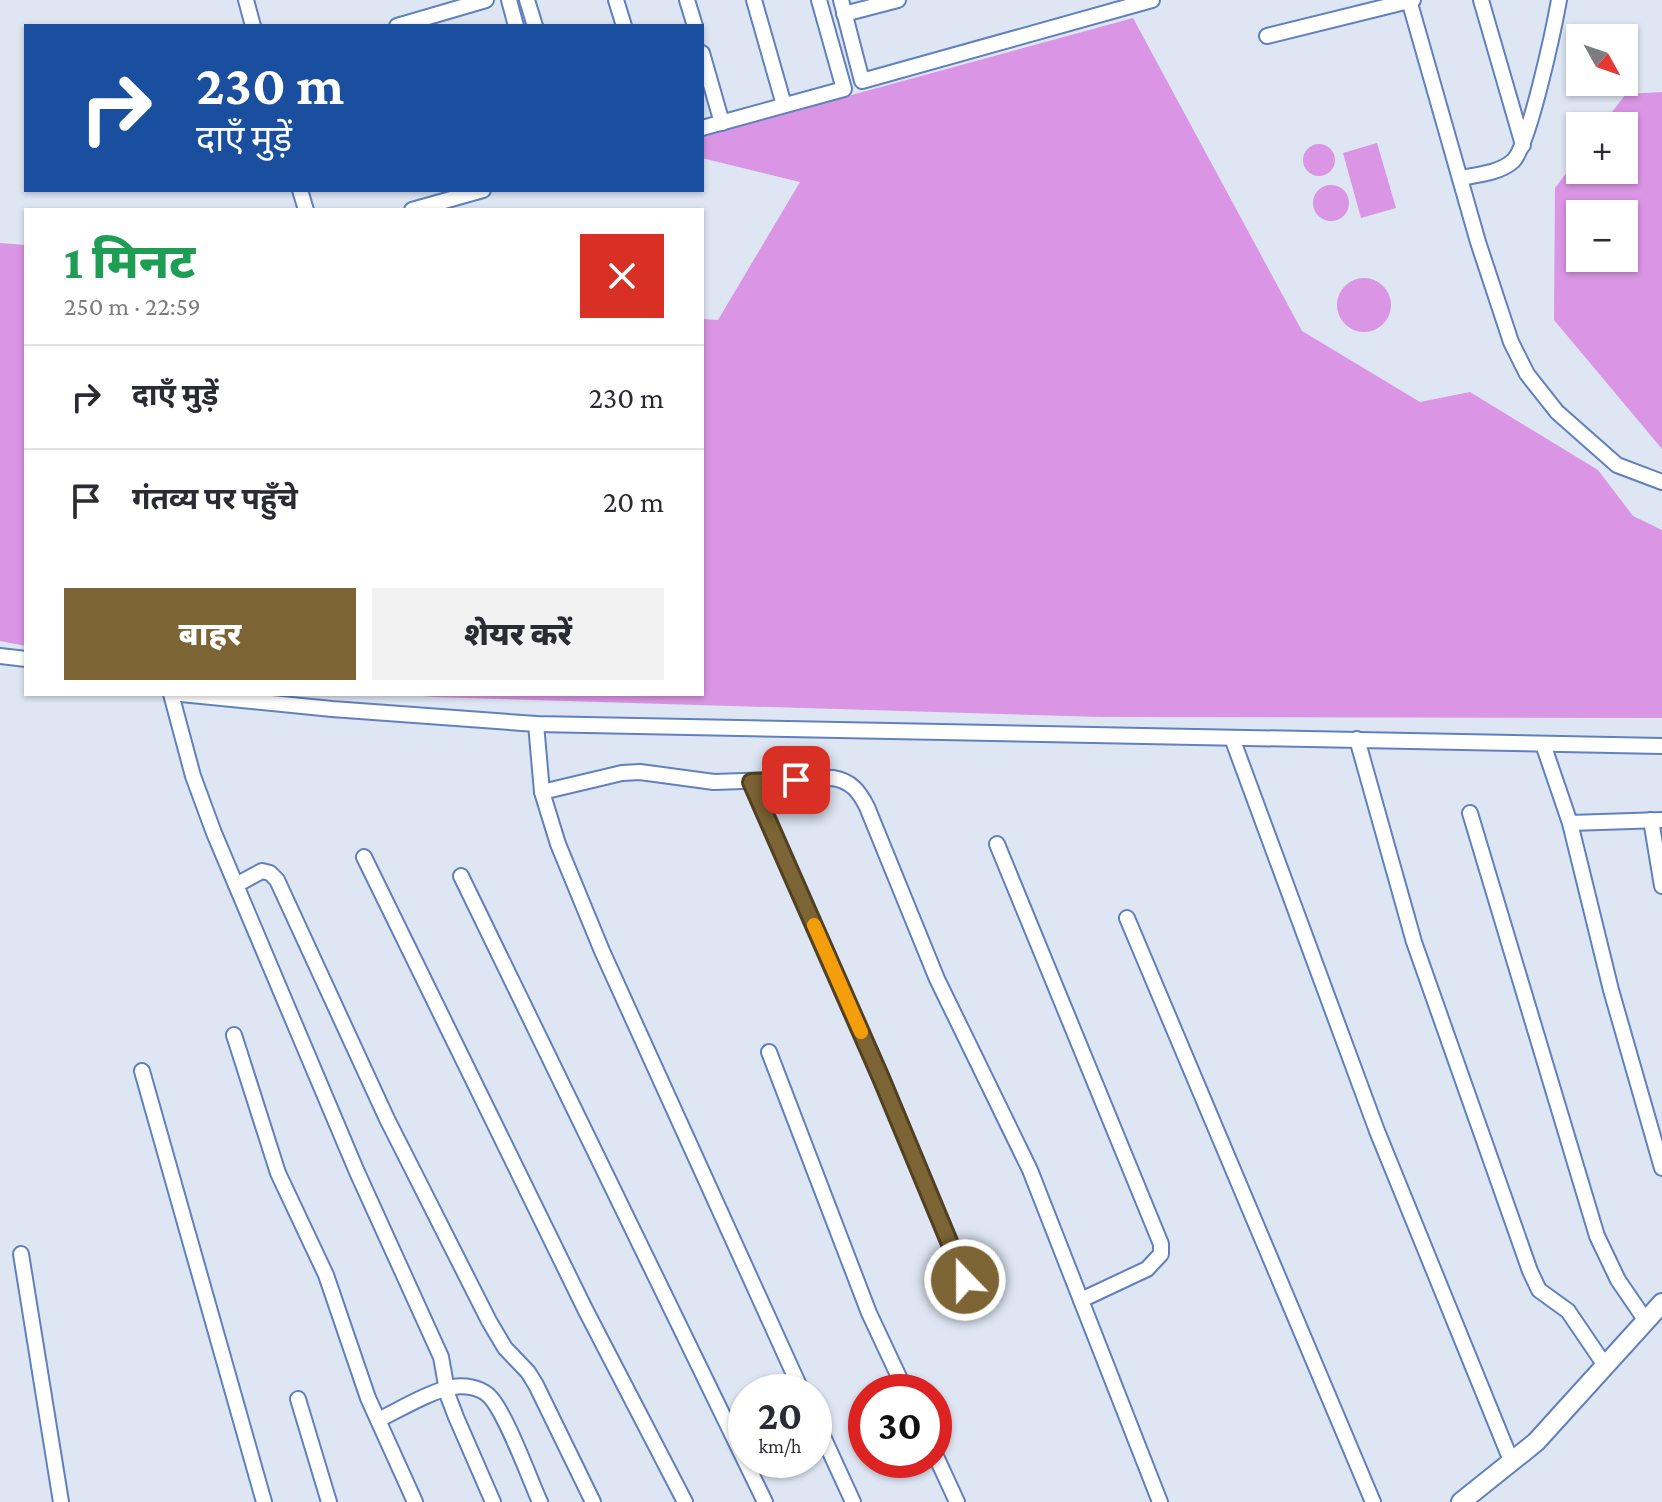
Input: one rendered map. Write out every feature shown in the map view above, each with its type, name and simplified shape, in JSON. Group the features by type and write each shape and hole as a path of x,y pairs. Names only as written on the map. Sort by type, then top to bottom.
{"street":[{"path":"246,0 252,24"},
{"path":"411,24 445,19 486,0"},
{"path":"509,0 515,24"},
{"path":"527,0 534,24"},
{"path":"616,0 623,24"},
{"path":"687,0 694,24"},
{"path":"754,0 784,105"},
{"path":"704,128 844,89 819,0"},
{"path":"898,0 842,7 862,81 1152,0"},
{"path":"1267,36 1410,0 1496,300 1527,374 1557,412 1617,465 1662,482"},
{"path":"1481,0 1523,145"},
{"path":"1460,178 1507,165 1523,145 1559,0"},
{"path":"704,60 722,123"},
{"path":"419,208 476,192"},
{"path":"0,656 24,659"},
{"path":"172,696 193,776 236,885 441,1357 447,1388 461,1429 493,1502"},
{"path":"200,696 536,724 1662,746"},
{"path":"536,724 542,792 558,844 602,951 794,1374"},
{"path":"1232,738 1377,1131 1512,1463"},
{"path":"1357,739 1414,942 1530,1271 1539,1290 1568,1311 1606,1367"},
{"path":"1543,744 1570,823 1611,990 1662,1168"},
{"path":"542,792 622,773 640,772 714,782 833,778 851,784 862,796 937,979 1030,1170 1160,1502"},
{"path":"751,782 881,1078 965,1280"},
{"path":"1470,813 1601,1248 1646,1321"},
{"path":"1570,823 1657,820 1662,886"},
{"path":"997,844 1161,1244 1161,1254 1147,1269 1081,1300"},
{"path":"364,857 585,1309 685,1502"},
{"path":"236,885 262,871 270,873 277,880 387,1119 489,1321 505,1348 536,1385 593,1502"},
{"path":"461,876 765,1502"},
{"path":"1127,918 1373,1502"},
{"path":"234,1035 278,1173 326,1275 378,1420 415,1502"},
{"path":"769,1052 869,1313 898,1374"},
{"path":"142,1071 264,1502"},
{"path":"21,1254 61,1502"},
{"path":"1461,1502 1512,1463 1547,1430 1662,1303"},
{"path":"378,1420 447,1388 477,1388 493,1400 540,1502"},
{"path":"298,1399 329,1502"},
{"path":"832,1456 853,1502"},
{"path":"946,1478 957,1502"}],"shaded area":[{"path":"1133,18 1302,331 1420,402 1470,392 1598,470 1633,516 1662,530 1662,718 1102,717 423,696 704,696 704,319 718,320 800,182 704,158 704,135"},
{"path":"1662,92 1662,449 1554,320 1555,188 1566,173 1566,184 1638,184 1638,112 1612,112 1624,96"},
{"path":"1377,143 1396,208 1361,218 1343,153"},
{"path":"1319,144 1330,149 1335,160 1330,171 1319,176 1308,171 1303,160 1308,149"},
{"path":"1331,185 1344,190 1349,203 1344,216 1331,221 1318,216 1313,203 1318,190"},
{"path":"0,243 24,245 24,646 0,641"},
{"path":"1364,278 1383,286 1391,305 1383,324 1364,332 1345,324 1337,305 1345,286"}],"slow traffic":[{"path":"814,925 861,1032"}],"route":[{"path":"796,780 751,782 881,1078 965,1280"}]}
